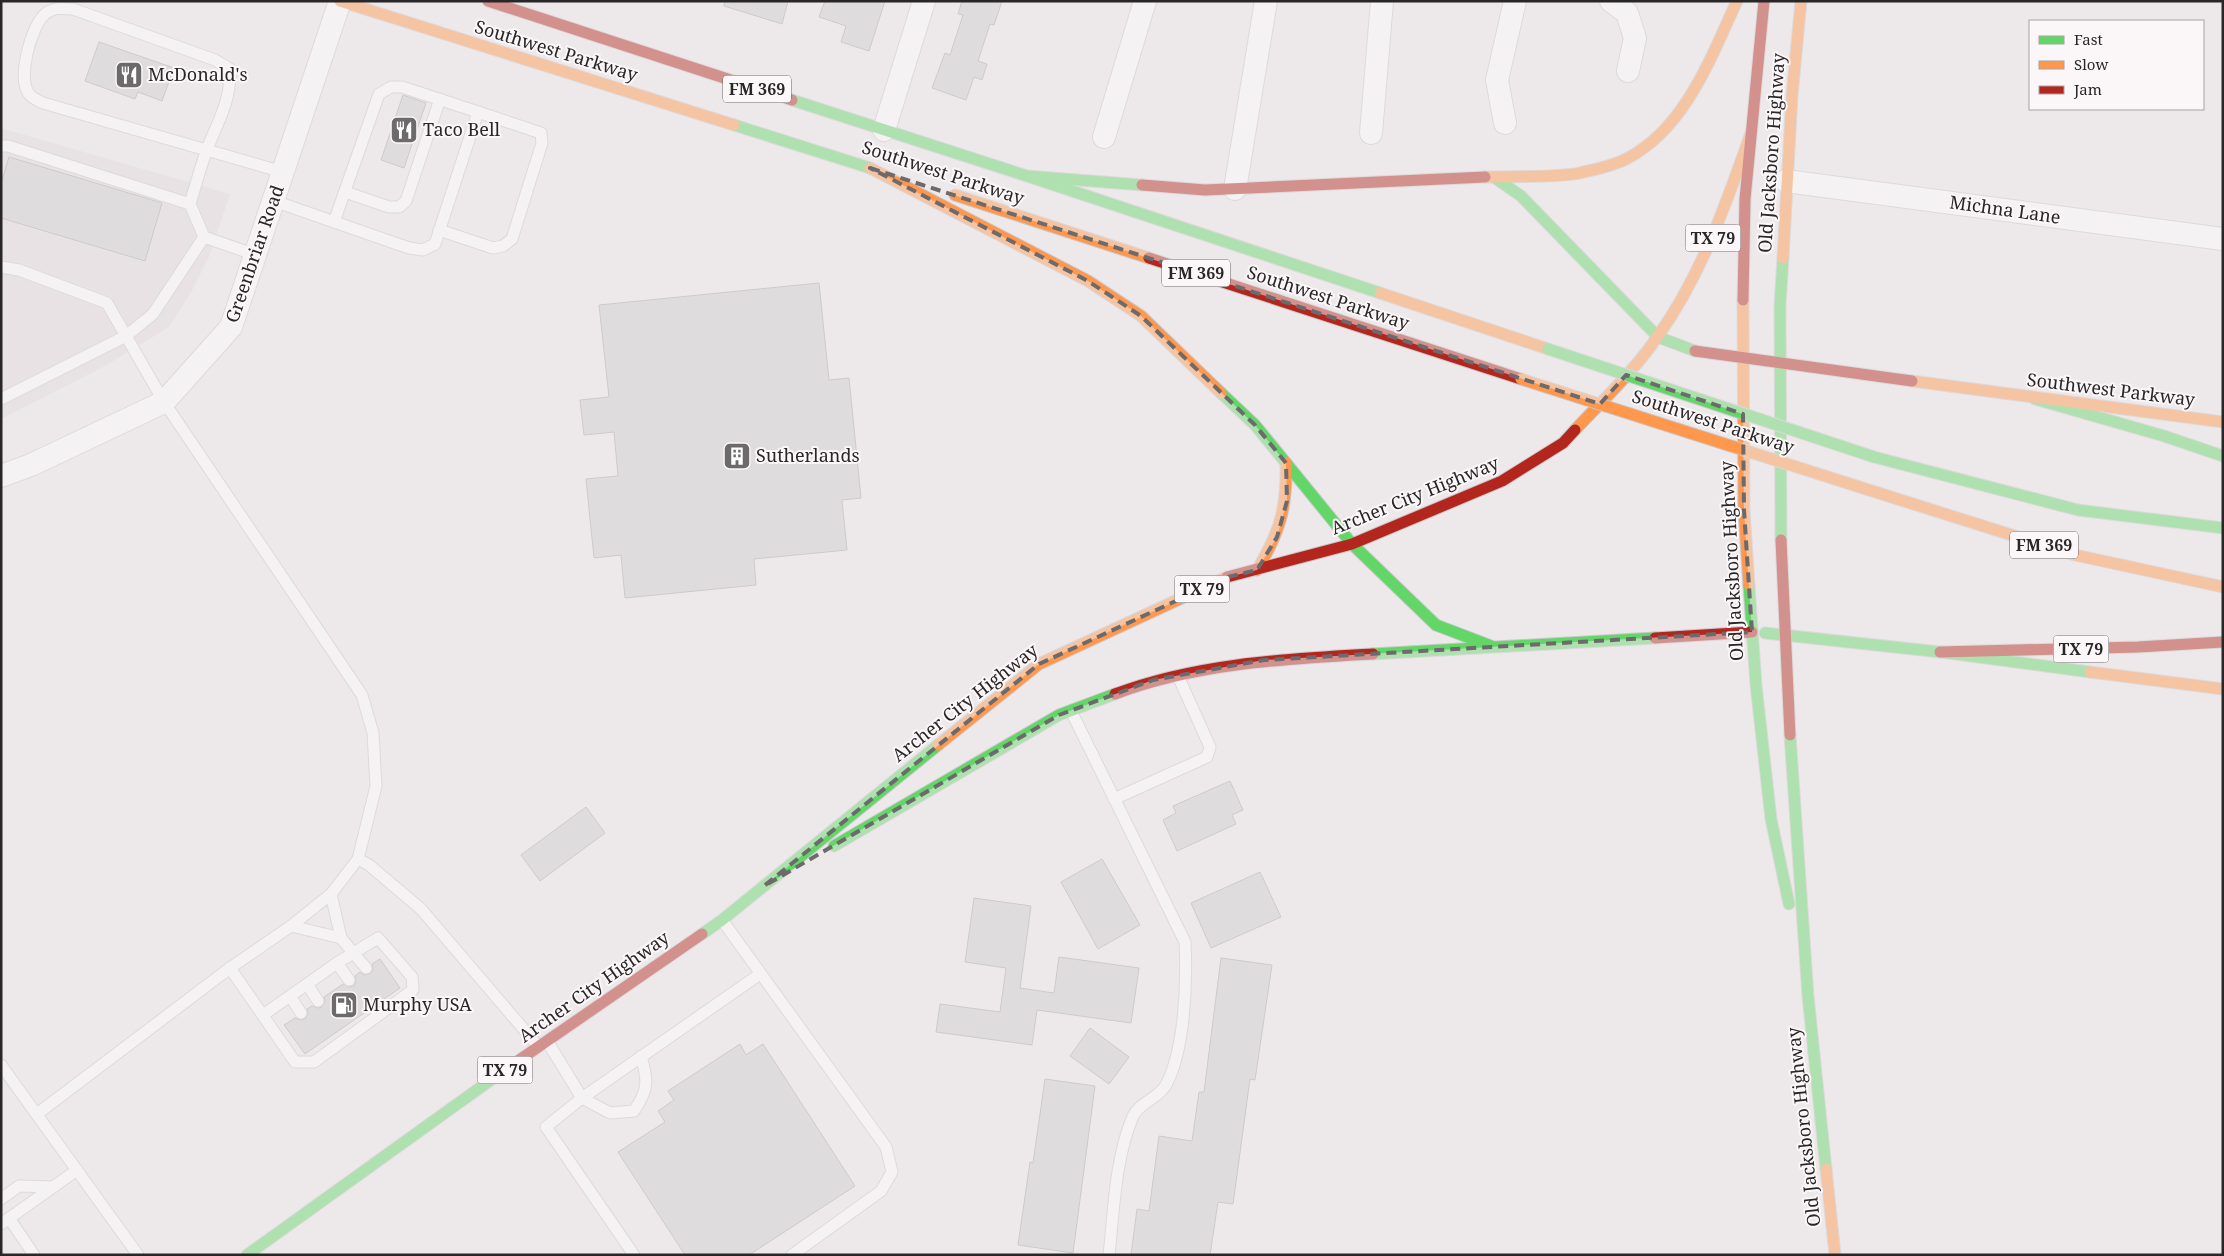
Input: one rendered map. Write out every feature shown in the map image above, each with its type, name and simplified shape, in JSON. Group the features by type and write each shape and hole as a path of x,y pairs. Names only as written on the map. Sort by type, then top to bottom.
{"main road":[{"name":"Southwest Parkway","path":"340,1 623,86 1521,379 2075,555 2223,587"},
{"name":"Southwest Parkway","path":"488,1 634,53 1027,176 1874,457 2078,510 2223,528"},
{"path":"1027,176 1205,190 1579,173 1629,158 1666,129 1696,87 1738,1"},
{"name":"Old Jacksboro Highway","path":"1764,1 1746,199 1743,357 1744,510 1752,632 1771,819 1808,996"},
{"name":"Old Jacksboro Highway","path":"1801,1 1786,181 1780,305 1780,507 1786,682 1798,820 1808,996 1835,1255"},
{"name":"Archer City Highway","path":"247,1255 543,1044 722,920 1039,664 1228,577 1352,544 1502,481 1563,443 1613,390 1658,337 1692,282 1718,226 1751,132"},
{"path":"870,168 1088,281 1141,316 1255,425 1352,544 1436,625 1491,646"},
{"name":"Southwest Parkway","path":"1495,178 1521,196 1658,337 1690,351 2036,399 2223,422"},
{"path":"2036,399 2164,436 2223,456"},
{"path":"1257,570 1278,537 1287,501 1286,463"},
{"name":"Archer City Highway","path":"764,886 1059,715 1153,680 1264,660 1752,632"},
{"name":"TX 79","path":"1752,632 1784,633 1940,652 2138,647 2223,642"},
{"path":"1940,652 2223,689"}],"street":[{"name":"Greenbriar Road","path":"1,476 31,465 164,402 231,327 340,1"},
{"path":"884,130 924,1"},
{"path":"1104,137 1145,1"},
{"path":"1235,189 1266,1"},
{"path":"1371,132 1382,1"},
{"path":"1505,123 1497,80 1515,1"},
{"path":"1611,1 1627,12 1635,38 1628,71"},
{"name":"Michna Lane","path":"1786,181 2223,239"}],"lane":[{"path":"256,255 204,237 190,204 207,150 222,116 230,87 230,70 214,60 73,10 59,7 44,15 34,28 24,68 24,83 30,96 43,103 207,150 284,172"},
{"path":"334,222 379,94 391,87 402,86 541,133 542,143 512,239 503,246 493,248 440,230"},
{"path":"345,192 389,207 399,207 406,201 440,99"},
{"path":"274,201 409,248 423,250 435,244 478,112"},
{"path":"1,146 8,146 190,204"},
{"path":"1,399 126,336 153,314 204,237"},
{"path":"1,267 19,270 107,303 164,402 362,695 373,733 376,786 358,859 331,894 291,926 230,968 36,1114"},
{"path":"1114,799 1207,757 1210,748 1178,676"},
{"path":"1071,711 1185,942 1187,976 1176,1061 1165,1087 1134,1114 1122,1145 1108,1255"},
{"path":"358,859 370,865 422,909 543,1044 582,1098 610,1113 634,1111 645,1095 647,1077 641,1056"},
{"path":"331,894 341,938 366,968"},
{"path":"722,920 886,1147 892,1172 881,1191 792,1255"},
{"path":"291,926 341,938"},
{"path":"230,968 295,1062 314,1062 324,1047 390,1001 413,990 412,977 378,938 337,963 263,1015"},
{"path":"337,963 349,980"},
{"path":"634,1255 546,1127 582,1098 760,974"},
{"path":"307,984 318,1001"},
{"path":"290,996 301,1013"},
{"path":"1,1065 138,1255"},
{"path":"34,1255 5,1221 77,1170"},
{"path":"1,1199 19,1186 53,1187"}],"highlighted area":[{"path":"870,168 1600,404 1626,375 1743,414 1744,510 1752,632 1264,660 1153,680 1059,715 764,886 1039,664 1228,577 1257,570 1277,537 1287,501 1286,463 1255,425 1141,316 1088,281"}],"shaded area":[{"path":"1,128 230,194 209,257 192,291 169,327 107,365 1,419"}],"building":[{"path":"725,1 788,1 782,24 724,6"},
{"path":"825,1 885,1 869,51 841,42 846,26 819,17"},
{"path":"962,1 1002,1 994,25 990,24 978,61 987,64 982,80 974,77 966,100 932,88 945,53 950,55 963,15 958,14"},
{"name":"McDonald's","path":"99,42 174,68 162,101 138,92 135,99 85,81"},
{"name":"Taco Bell","path":"403,95 426,103 404,168 381,160"},
{"path":"9,157 162,203 145,261 1,218 1,184"},
{"name":"Sutherlands","path":"819,283 829,380 849,378 861,498 842,500 847,550 754,559 756,585 625,598 621,555 594,558 586,479 618,476 614,432 584,435 580,400 609,397 599,305"},
{"path":"1230,781 1243,810 1232,815 1236,824 1177,851 1163,820 1176,813 1173,806"},
{"path":"586,807 605,833 540,881 521,855"},
{"path":"1102,859 1140,925 1098,949 1061,882"},
{"path":"1260,872 1281,917 1211,948 1191,903"},
{"path":"974,898 1031,906 1020,988 1054,993 1059,957 1139,968 1131,1023 1037,1010 1032,1045 936,1032 940,1004 1000,1012 1006,968 965,962"},
{"path":"1221,958 1272,965 1255,1080 1250,1079 1233,1204 1218,1202 1210,1255 1131,1255 1137,1209 1149,1211 1159,1136 1192,1141 1199,1092 1204,1092"},
{"name":"Murphy USA","path":"380,959 400,988 305,1054 284,1025 295,1018 305,1019 308,1013 307,1009 312,1006 322,1007 325,1001 324,997 343,984 349,987 354,986 355,976 360,972 364,975 370,974 373,970 372,964"},
{"path":"1090,1028 1129,1057 1109,1084 1070,1056"},
{"path":"740,1044 746,1055 763,1044 855,1186 749,1255 685,1255 618,1152 665,1122 658,1111 674,1100 668,1091"},
{"path":"1045,1079 1095,1086 1073,1253 1018,1245 1030,1162 1033,1163"}],"traffic: fast":[{"path":"792,100 1027,176 1142,185"},
{"path":"734,125 870,168"},
{"path":"1027,176 1380,293"},
{"path":"1495,178 1521,196 1658,337 1695,351"},
{"path":"1781,540 1780,305 1783,258"},
{"path":"1548,349 1874,457"},
{"path":"1221,393 1255,425 1352,544 1436,625 1491,646"},
{"path":"2035,399 2164,436 2223,456"},
{"path":"1874,457 2078,510 2223,528"},
{"path":"1749,585 1756,685 1771,819 1789,904"},
{"path":"1765,633 1940,652 2090,672"},
{"path":"1373,654 1655,638"},
{"path":"834,846 1059,715 1115,694"},
{"path":"1790,735 1808,996 1826,1169"},
{"path":"702,934 722,920 938,745"},
{"path":"247,1255 499,1074"}],"traffic: slow":[{"path":"340,1 734,125"},
{"path":"1485,177 1570,175 1623,161 1648,145 1666,128 1694,89 1737,1"},
{"path":"1783,258 1792,96 1801,1"},
{"path":"1575,430 1639,361 1674,312 1712,238 1751,133"},
{"path":"870,168 1088,281 1141,316 1221,393"},
{"path":"955,195 1149,258"},
{"path":"1380,293 1548,349"},
{"path":"1743,300 1744,510 1749,585"},
{"path":"1521,379 1869,490"},
{"path":"1912,381 2223,422"},
{"path":"1257,570 1277,531 1285,493 1286,463"},
{"path":"1869,490 2075,555 2223,587"},
{"path":"938,745 1039,664 1227,577"},
{"path":"2090,672 2223,689"},
{"path":"1826,1169 1835,1255"}],"traffic: jam":[{"path":"488,1 792,100"},
{"path":"1743,300 1745,199 1764,1"},
{"path":"1142,185 1205,190 1485,177"},
{"path":"1149,258 1521,379"},
{"path":"1695,351 1912,381"},
{"path":"1227,577 1352,544 1502,481 1563,443 1575,430"},
{"path":"1781,540 1790,735"},
{"path":"1655,638 1752,632"},
{"path":"1940,652 2138,647 2223,642"},
{"path":"1115,694 1178,675 1242,664 1373,654"},
{"path":"499,1074 702,934"}],"place":[{"name":"McDonald's","path":"129,75"},
{"name":"Taco Bell","path":"404,130"},
{"name":"Sutherlands","path":"737,456"},
{"name":"Murphy USA","path":"344,1005"}]}
